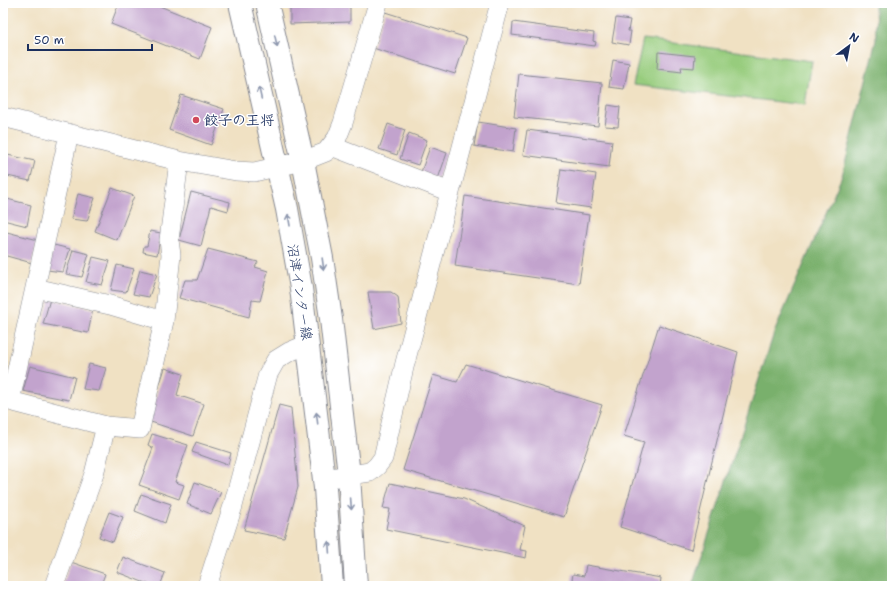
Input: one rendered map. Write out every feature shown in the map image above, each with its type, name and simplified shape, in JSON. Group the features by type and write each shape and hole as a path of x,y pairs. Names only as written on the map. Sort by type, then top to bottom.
{"main road":[{"name":"沼津インター線","path":"240,3 287,209 301,288 324,479 332,586"},
{"name":"沼津インター線","path":"267,3 303,162 322,258 331,319 349,475 356,586"}],"street":[{"path":"3,117 179,161 236,171 254,172 303,162 326,152 337,138 343,123 378,3"},
{"path":"324,479 370,472 383,458 405,363 500,3"},
{"path":"70,134 10,401 106,426 140,429 164,321 171,255 169,240 179,161"},
{"path":"331,146 450,192"},
{"path":"35,288 110,305 164,321"},
{"path":"207,586 233,506 268,374 276,360 289,352 308,344"},
{"path":"54,586 94,474 106,426"}],"green space":[{"path":"875,3 892,3 892,586 692,586 774,333 842,176 876,40"},
{"path":"643,39 812,61 805,105 633,85"}],"building":[{"path":"119,3 152,3 212,27 200,59 111,24"},
{"path":"290,3 350,3 350,22 290,24"},
{"path":"385,12 467,38 455,74 373,48"},
{"path":"616,18 630,20 628,31 631,31 629,45 612,42"},
{"path":"513,22 594,33 593,41 596,42 595,46 512,35"},
{"path":"658,52 695,56 694,68 681,67 682,72 657,69"},
{"path":"613,60 629,63 624,89 609,87"},
{"path":"519,74 602,83 598,126 514,117"},
{"path":"181,95 224,109 211,145 169,130"},
{"path":"608,105 620,107 618,127 605,126"},
{"path":"478,122 516,128 513,152 474,146"},
{"path":"388,124 405,130 397,155 379,149"},
{"path":"527,130 612,141 609,167 523,155"},
{"path":"409,133 427,140 418,165 400,159"},
{"path":"430,147 447,153 438,179 421,172"},
{"path":"3,154 35,161 30,181 3,175"},
{"path":"561,169 596,174 591,208 556,203"},
{"path":"112,188 134,196 117,240 95,231"},
{"path":"191,192 230,202 228,211 211,206 201,246 179,240"},
{"path":"78,194 95,198 87,221 71,219"},
{"path":"465,196 589,215 579,284 455,266"},
{"path":"3,198 31,205 27,226 3,220"},
{"path":"3,231 38,240 32,263 3,255"},
{"path":"150,231 161,233 157,255 143,252 144,246 147,246"},
{"path":"54,245 70,249 63,272 47,270"},
{"path":"208,249 258,262 255,267 268,271 260,301 252,300 249,317 179,298 185,280 197,280"},
{"path":"73,250 89,254 82,277 66,274"},
{"path":"93,257 110,261 102,285 86,282"},
{"path":"117,265 134,269 126,292 111,290"},
{"path":"140,270 157,274 149,297 133,294"},
{"path":"368,292 391,292 398,297 401,323 374,329"},
{"path":"50,299 93,309 88,333 43,324"},
{"path":"659,325 738,352 691,550 620,527 644,442 624,436"},
{"path":"89,364 106,368 99,391 83,389"},
{"path":"466,364 602,405 564,517 403,470 433,375 457,382"},
{"path":"30,366 75,377 69,400 23,391"},
{"path":"165,368 183,374 177,395 204,404 193,436 148,421"},
{"path":"279,405 291,408 298,487 284,538 244,530"},
{"path":"152,434 188,445 175,482 184,485 179,499 139,485 153,448 148,445"},
{"path":"196,442 231,453 228,465 192,452"},
{"path":"195,482 221,492 211,514 187,504"},
{"path":"390,483 464,499 525,526 520,550 527,551 526,558 386,529 390,509 383,508"},
{"path":"141,494 171,504 165,523 135,511"},
{"path":"109,512 123,517 113,542 99,537"},
{"path":"123,557 165,573 160,586 153,586 117,572"},
{"path":"71,562 105,574 102,582 107,584 106,586 62,586"},
{"path":"586,565 661,578 660,586 571,586 573,574 584,576"}],"place":[{"name":"餃子の王将","path":"196,120"}]}
